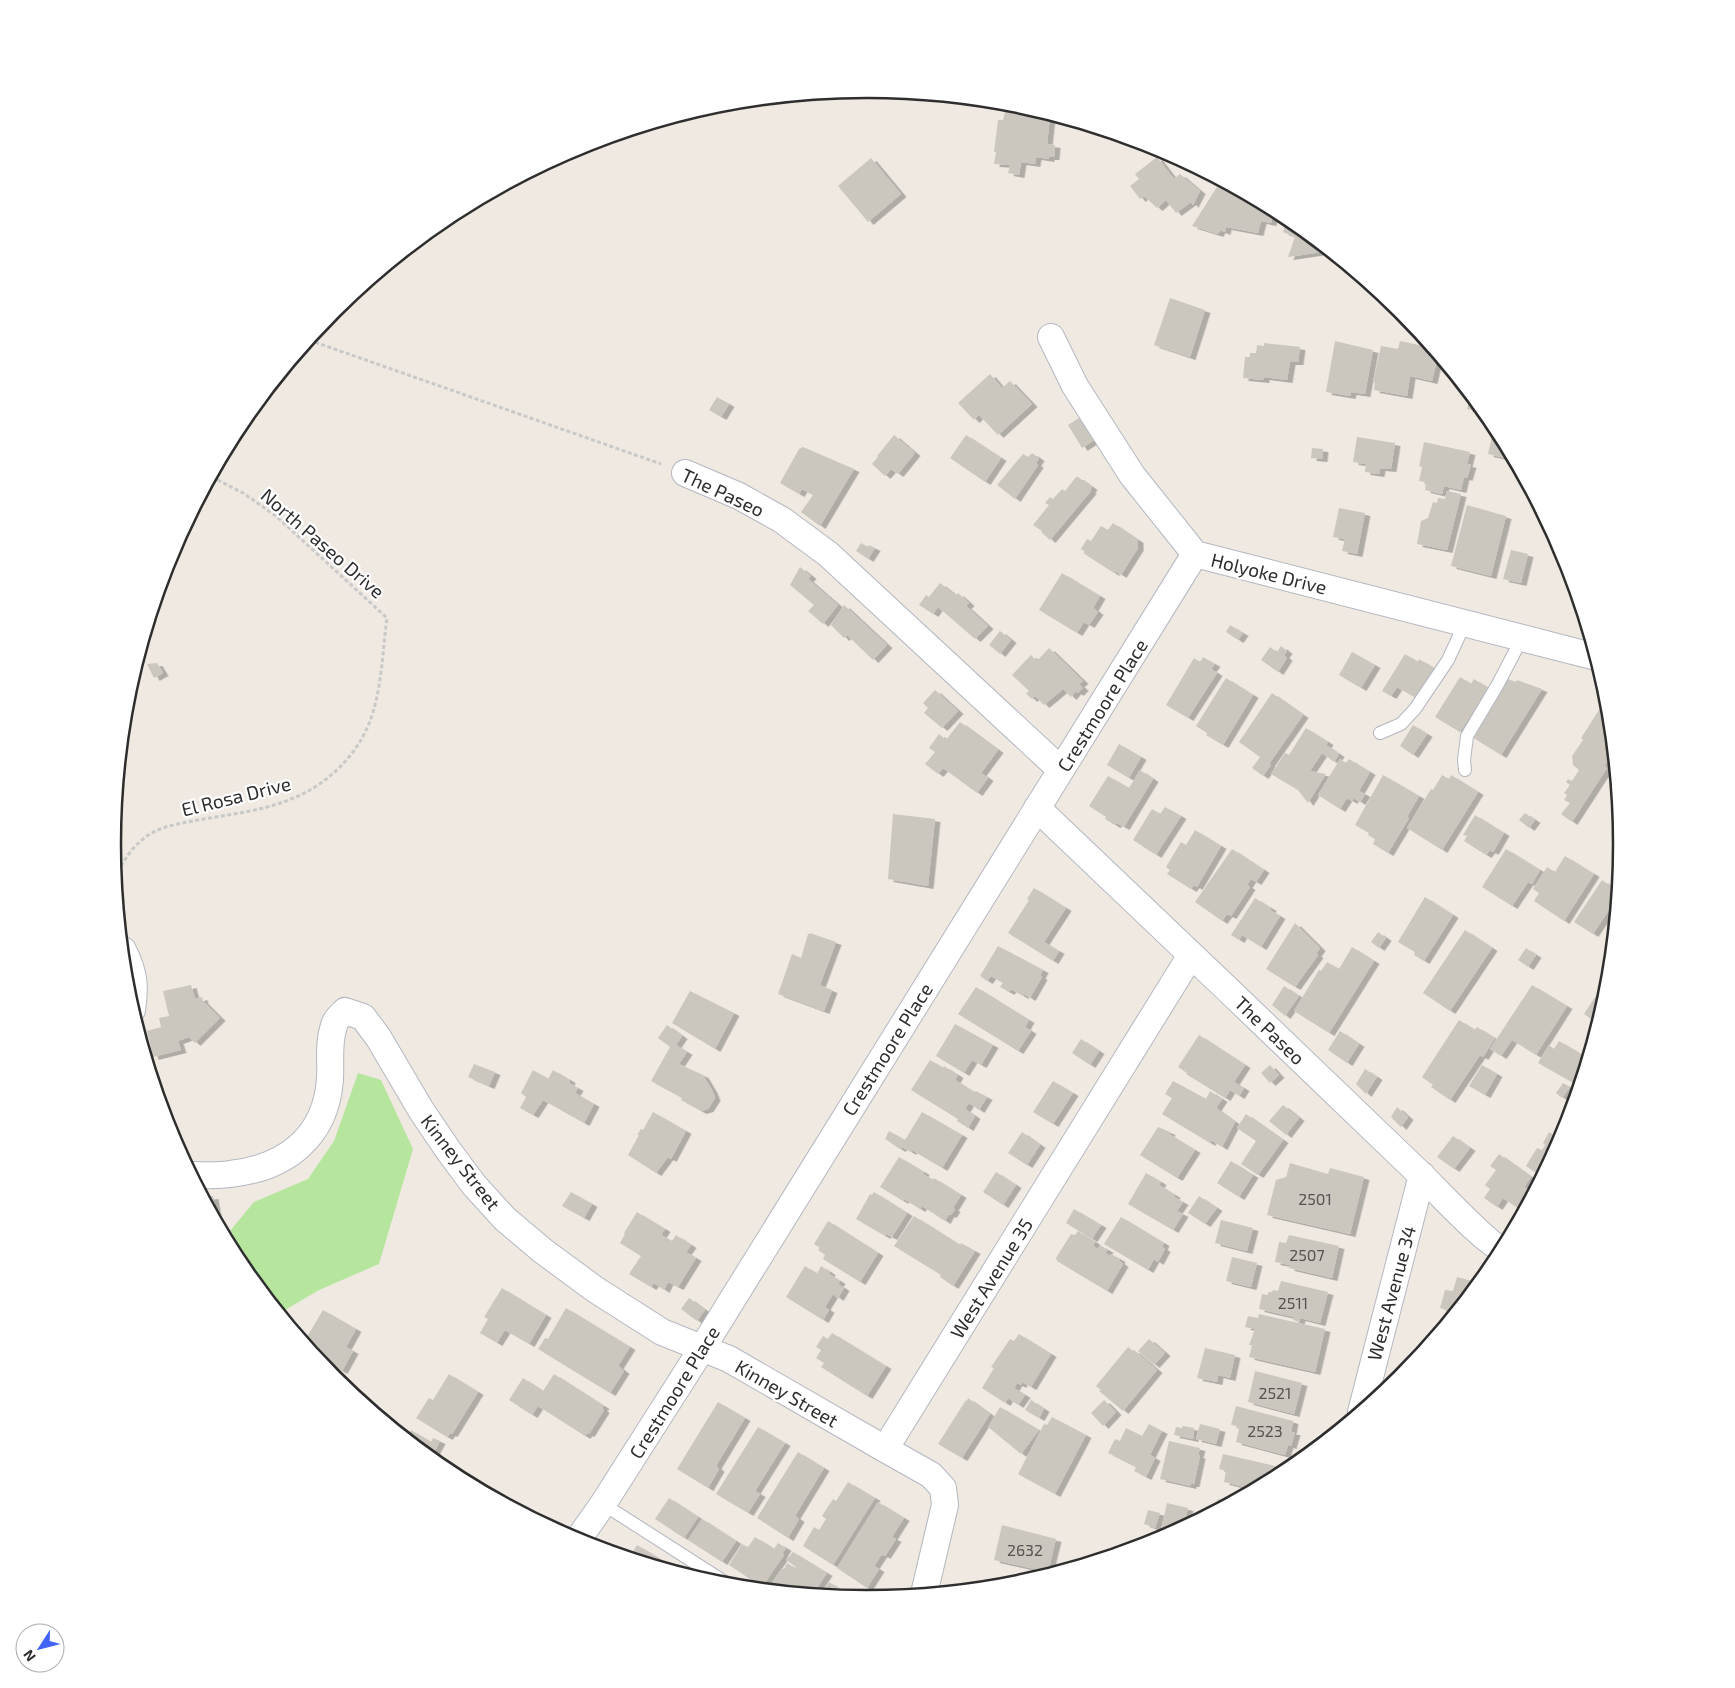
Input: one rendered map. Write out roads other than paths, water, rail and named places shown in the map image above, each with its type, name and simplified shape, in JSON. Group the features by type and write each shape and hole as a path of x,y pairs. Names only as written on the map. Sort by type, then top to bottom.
{"street":[{"name":"Holyoke Drive","path":"1051,337 1075,386 1132,475 1195,554 1590,655"},
{"name":"The Paseo","path":"685,473 748,501 782,520 828,554 1061,770"},
{"name":"Crestmoore Place","path":"582,1534 703,1347 1195,554"},
{"name":"The Paseo","path":"1037,808 1496,1247"},
{"name":"West Avenue 35","path":"885,1449 1191,954"},
{"path":"131,966 135,990"},
{"name":"Kinney Street","path":"198,1175 231,1174 265,1167 290,1154 310,1136 324,1112 329,1085 331,1038 334,1024 345,1010 363,1018 378,1037 421,1110 474,1185 505,1219 543,1251 596,1290 662,1332 729,1359 885,1449"},
{"name":"West Avenue 34","path":"1364,1402 1422,1175"},
{"path":"885,1449 931,1476 943,1488 945,1505 925,1588"}],"lane":[{"path":"1380,733 1401,724 1415,709 1448,660 1464,623"},
{"path":"1465,770 1464,760 1467,736 1498,684 1522,638"},
{"path":"603,1504 712,1574"}]}
